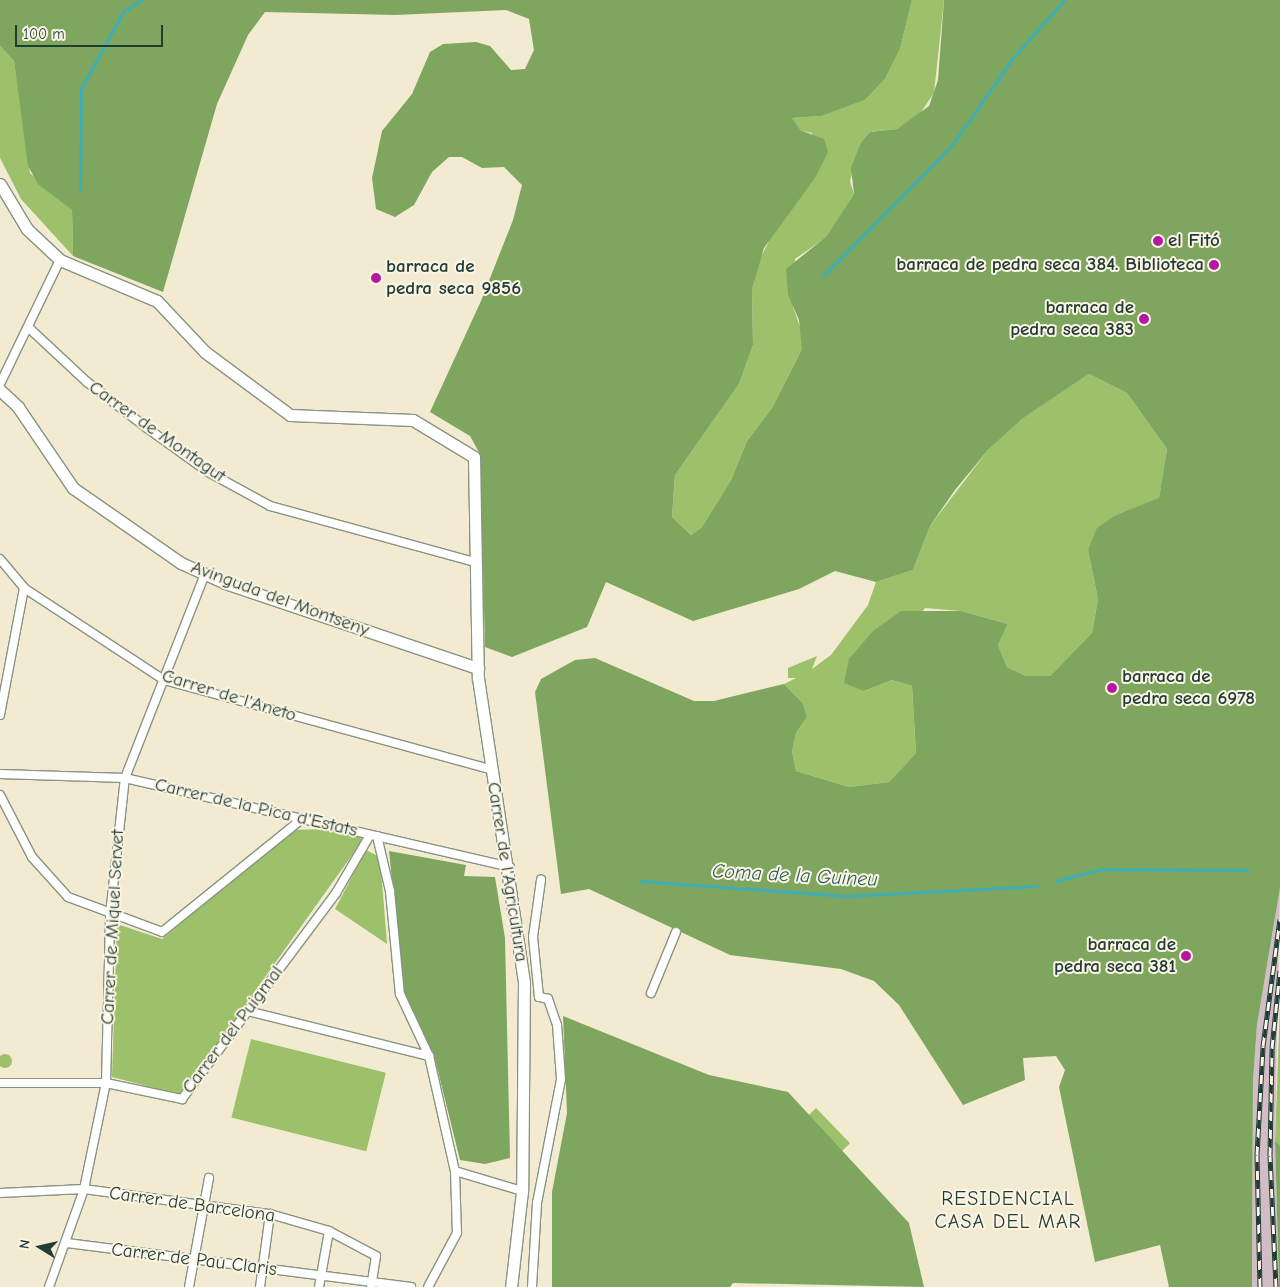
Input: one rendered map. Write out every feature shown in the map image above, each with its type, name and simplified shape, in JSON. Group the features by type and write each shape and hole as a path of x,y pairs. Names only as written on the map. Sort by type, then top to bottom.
{"street":[{"path":"0,184 27,229 60,260 0,384"},
{"name":"Carrer de l'Agricultura","path":"60,260 157,301 205,352 290,415 414,420 474,457 478,668 490,769 510,867 524,982 522,1191 511,1287"},
{"name":"Carrer de Montagut","path":"28,327 86,382 208,472 270,506 475,562"},
{"name":"Avinguda del Montseny","path":"0,390 18,406 73,488 162,551 205,574 478,668"},
{"name":"Carrer de l'Aneto","path":"0,559 24,588 164,680 490,769"},
{"name":"Carrer de Miquel Servet","path":"49,1287 67,1243 84,1189 106,1083 110,915 125,778 205,574"},
{"path":"0,715 24,588"},
{"name":"Carrer de la Pica d'Estats","path":"0,774 125,778 510,867"},
{"path":"0,795 32,857 68,897 110,915 162,932 302,819"},
{"path":"374,836 390,891 400,994 429,1056 455,1171 457,1233 428,1287"},
{"name":"Carrer del Puigmal","path":"0,1083 106,1083 182,1099 336,892 374,836"},
{"path":"532,1287 537,1203 560,1079 557,1025 548,999 539,997 533,937 541,880"},
{"path":"651,993 676,932"},
{"path":"248,1011 429,1056"},
{"path":"455,1171 522,1191"},
{"path":"189,1287 209,1178"},
{"name":"Carrer de Barcelona","path":"0,1193 84,1189 204,1208 270,1214 329,1230 376,1256 372,1284"},
{"path":"260,1287 270,1214"},
{"path":"319,1287 329,1230"},
{"name":"Carrer de Pau Claris","path":"67,1243 263,1270 322,1274 372,1284 411,1287"}],"shaded area":[{"path":"1280,888 1275,1141 1279,1287 1252,1287 1253,1081 1257,1025"}],"green space":[{"path":"0,0 912,0 900,49 885,79 865,100 822,116 792,118 800,130 824,139 828,152 815,178 764,248 752,289 753,345 739,384 675,475 672,517 691,535 702,527 731,480 747,441 772,408 802,349 799,320 788,295 786,269 827,236 854,194 851,168 861,142 870,132 897,129 929,106 938,80 944,0 1280,0 1280,888 1257,1025 1253,1081 1252,1287 1169,1287 1160,1245 1095,1262 1059,1087 1065,1070 1056,1056 1023,1058 1025,1080 963,1105 899,1005 874,981 841,969 730,955 589,889 561,894 535,692 541,679 575,660 595,658 694,701 714,701 784,684 803,703 807,717 796,733 792,751 796,771 849,787 889,782 916,753 912,686 892,680 864,691 844,683 849,659 873,631 901,611 961,611 1008,624 998,645 1007,667 1026,676 1050,676 1092,633 1098,599 1088,550 1097,528 1116,515 1159,498 1167,449 1127,393 1089,374 1022,419 988,450 955,490 930,526 913,570 876,582 835,571 799,589 693,621 606,582 587,627 512,657 485,647 480,454 470,436 430,412 481,301 513,220 522,185 504,167 482,168 462,157 449,157 432,172 414,205 395,217 376,209 372,178 382,131 412,94 430,52 443,44 476,42 490,46 511,70 525,69 534,50 529,19 506,10 395,15 265,12 248,35 217,104 163,292 73,256 72,210 38,184 28,166 14,61 0,46"},
{"path":"912,0 944,0 934,93 919,115 897,129 870,132 861,142 850,181 854,194 828,236 795,259 793,307 803,335 802,349 772,408 747,441 731,480 702,527 691,535 672,517 675,475 739,384 753,345 752,289 759,261 778,223 815,178 812,133 799,130 792,118 822,116 865,100 885,79 900,49"},
{"path":"0,46 14,61 30,173 72,210 73,256 21,199 0,158"},
{"path":"1089,374 1127,393 1167,449 1159,499 1116,515 1088,550 1098,599 1092,633 1050,676 1026,676 1007,667 998,645 1008,624 961,611 925,608 864,691 892,680 912,686 916,753 889,782 849,787 796,771 792,751 796,733 807,717 803,703 784,684 796,678 788,678 788,668 817,656 812,669 831,655 868,605 876,582 913,570 930,526 988,450 1022,419"},
{"path":"322,829 360,836 362,841 181,1095 112,1077 117,924 162,939 293,830"},
{"path":"366,850 380,857 387,944 335,909"},
{"path":"389,851 466,865 464,876 495,877 505,938 510,1158 485,1164 460,1160 434,1055 404,992"},
{"path":"1280,1005 1280,1145 1275,1141"},
{"path":"563,1016 709,1075 788,1092 909,1223 924,1287 733,1283 730,1287 552,1287 552,1192 567,1113"},
{"path":"251,1039 386,1073 366,1151 231,1118"},
{"path":"2,1054 8,1054 12,1061 8,1068 2,1068 -2,1064 -2,1058"},
{"path":"816,1108 850,1143 842,1151 808,1116"},
{"path":"1275,1141 1280,1145 1280,1287 1279,1287"}],"waterway":[{"path":"80,190 81,89 123,12 141,0"},
{"path":"823,276 952,145 1012,59 1064,0"},
{"name":"Coma de la Guineu","path":"1056,881 1102,869 1248,870"},
{"name":"Coma de la Guineu","path":"641,881 847,896 1037,886"}],"railway":[{"path":"1260,1287 1257,1155 1263,1046 1280,919"},
{"path":"1276,1287 1270,1156 1272,1048 1280,970"}],"place":[{"name":"el Fitó","path":"1158,241"},
{"name":"barraca de pedra seca 384. Biblioteca","path":"1214,265"},
{"name":"barraca de pedra seca 9856","path":"376,278"},
{"name":"barraca de pedra seca 383","path":"1144,319"},
{"name":"barraca de pedra seca 6978","path":"1112,688"},
{"name":"barraca de pedra seca 381","path":"1186,956"}],"district":[{"name":"RESIDENCIAL CASA DEL MAR","path":"1008,1210"}]}
